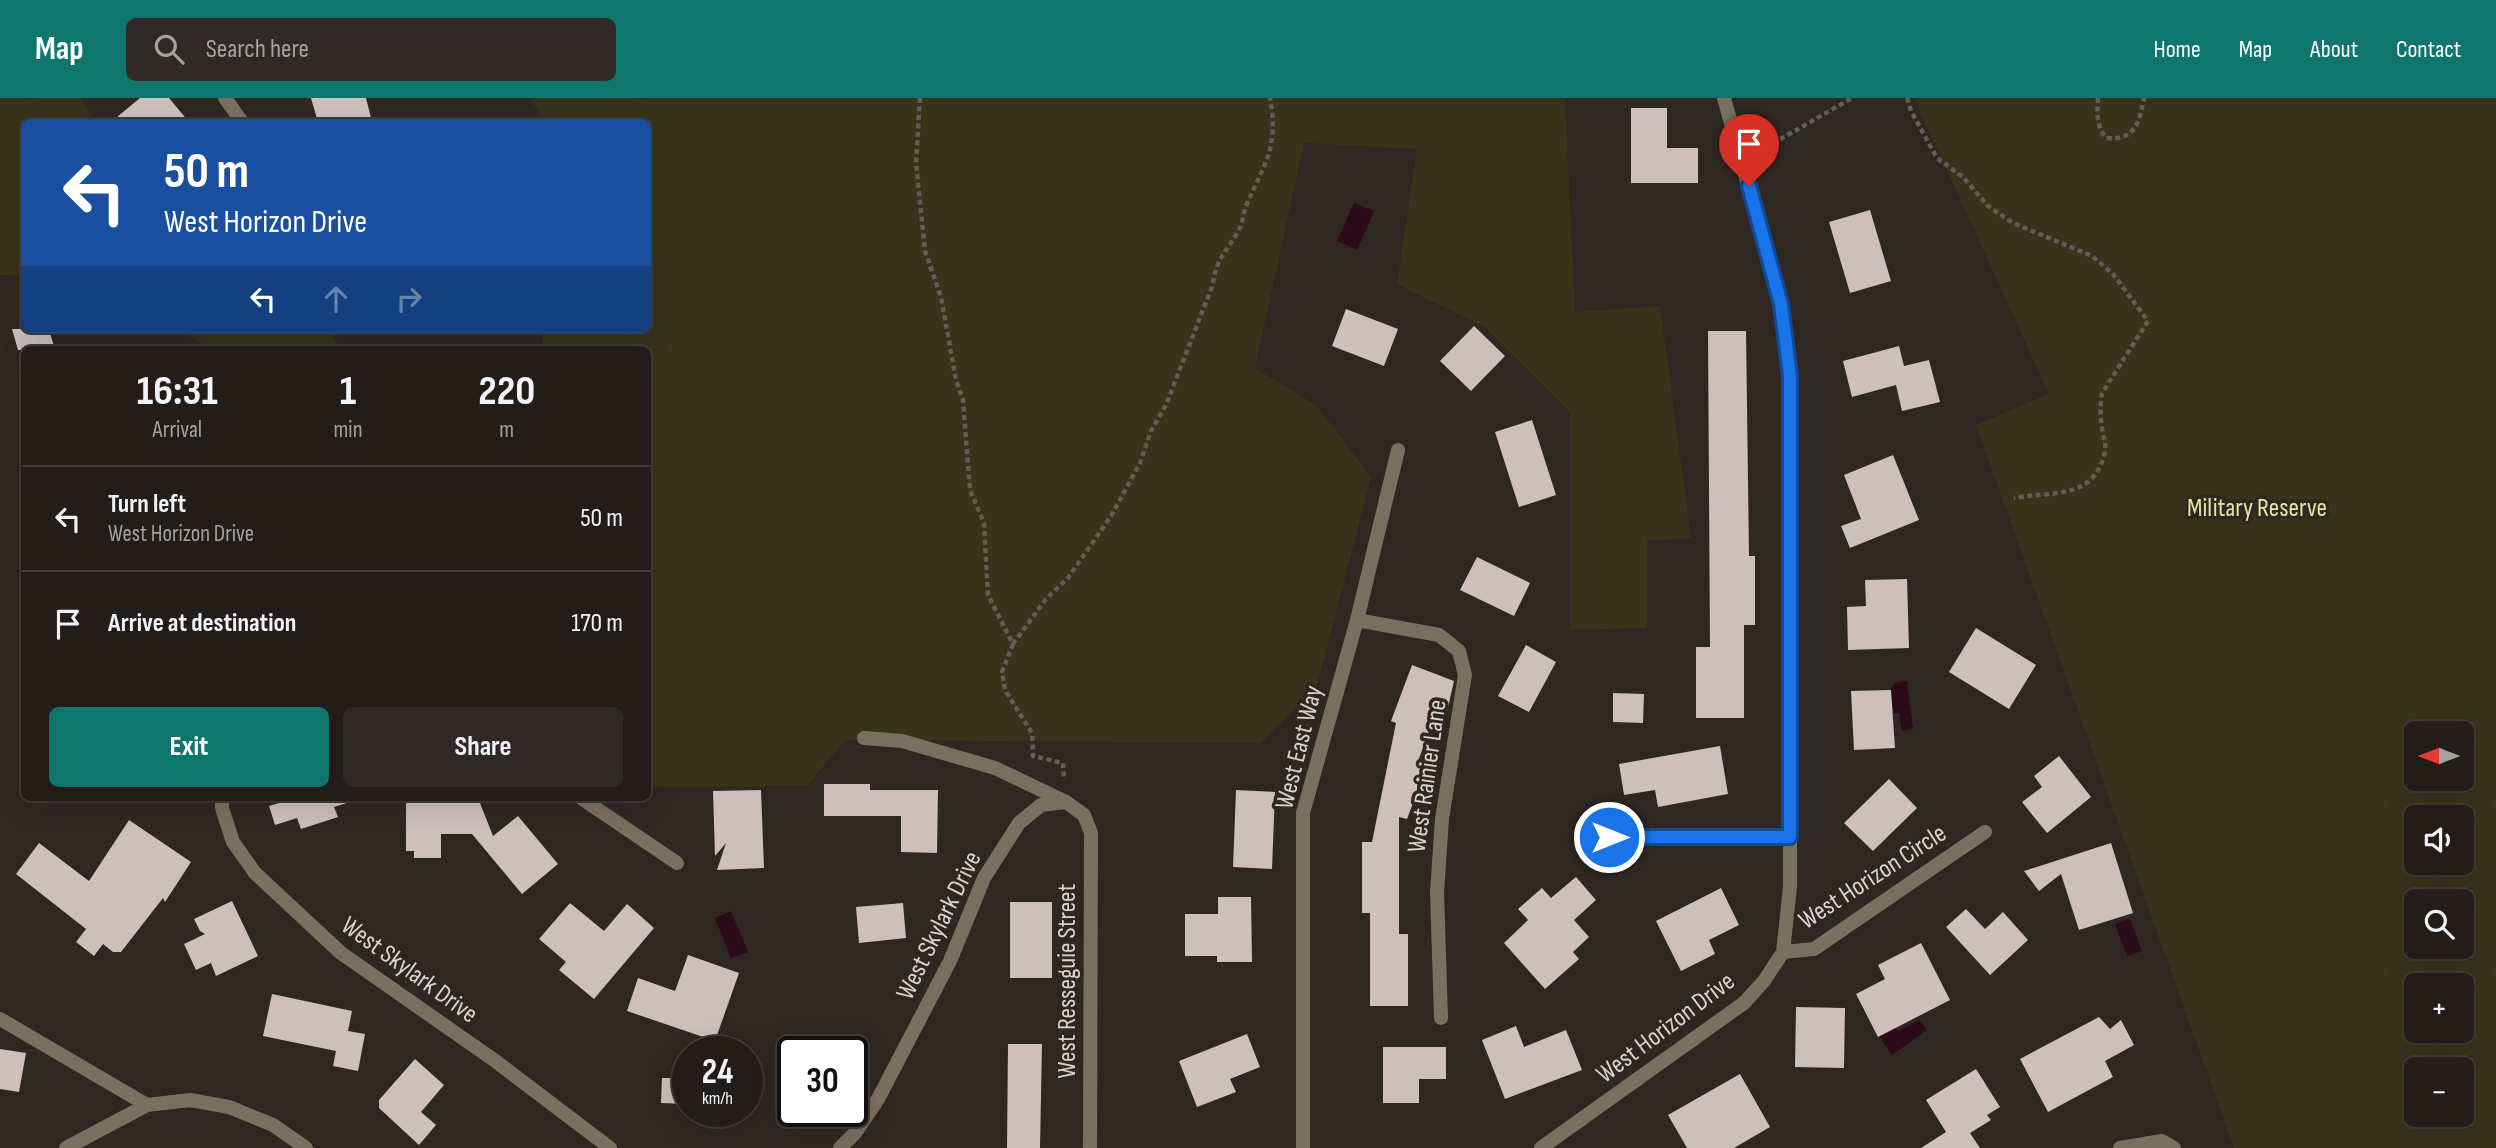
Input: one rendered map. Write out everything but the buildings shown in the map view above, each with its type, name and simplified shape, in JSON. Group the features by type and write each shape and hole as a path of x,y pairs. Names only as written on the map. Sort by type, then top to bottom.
{"street":[{"path":"225,98 240,119"},
{"name":"West Horizon Drive","path":"1541,1148 1744,1003 1764,981 1783,952 1790,887 1790,376 1781,304 1724,98"},
{"name":"West East Way","path":"1303,1148 1303,813 1357,620 1398,450"},
{"name":"West Rainier Lane","path":"1357,620 1439,635 1459,651 1465,675 1442,819 1437,891 1441,1018"},
{"path":"864,738 902,741 995,768 1066,802"},
{"name":"West Skylark Drive","path":"222,801 233,842 255,873 341,953 494,1060 610,1148"},
{"path":"585,801 677,863"},
{"name":"West Resseguie Street","path":"1066,802 1084,815 1091,833 1090,1148"},
{"name":"West Skylark Drive","path":"840,1148 855,1133 878,1099 950,961 984,878 1019,823 1041,805 1066,802"},
{"name":"West Horizon Circle","path":"1783,952 1814,949 1986,832"},
{"path":"1609,837 1790,837"},
{"path":"0,1019 147,1105"},
{"path":"66,1148 147,1105 190,1100 229,1107 273,1125 306,1148"},
{"path":"2120,1148 2162,1141 2174,1148"}],"path":[{"path":"920,98 916,163 925,251 941,297 956,380 963,400 970,490 984,523 988,595 1013,644"},
{"path":"1066,802 1063,763 1032,756 1032,733 1005,690 1002,672 1013,644 1046,599 1068,578 1111,516 1140,463 1151,431 1166,405 1213,284 1215,267 1240,230 1244,210 1269,156 1273,139 1270,98"},
{"path":"1742,161 1853,98"},
{"path":"1907,98 1911,111 1937,158 1963,177 1988,206 2013,223 2092,256 2113,274 2148,321 2102,393 2100,402 2105,444 2104,458 2097,475 2078,488 2062,494 2014,498"},
{"path":"2098,98 2100,131 2106,138 2117,139 2131,134 2139,120 2144,98"}],"green space":[{"path":"0,98 81,98 94,119 21,119 21,275 0,275"},
{"path":"530,98 1565,98 1575,312 1660,306 1691,538 1647,541 1647,628 1570,630 1570,412 1486,328 1397,284 1417,149 1304,143 1255,368 1316,405 1371,477 1316,690 1260,743 845,740 807,786 651,787 651,346 542,346 543,333 651,333 651,119 543,119"},
{"name":"Military Reserve","path":"1914,98 2496,98 2496,1148 2234,1148 1976,425 2049,394"},
{"path":"184,333 333,333 338,346 206,346"}],"shaded area":[{"path":"1354,203 1374,211 1357,250 1337,241"},
{"path":"1907,681 1913,729 1902,731 1899,713 1894,713 1890,690 1895,683"},
{"path":"731,911 748,952 731,958 715,918"},
{"path":"2130,919 2142,951 2127,956 2115,924"},
{"path":"1920,1020 1927,1030 1892,1055 1879,1036 1894,1025 1898,1031"}],"route":[{"path":"1609,837 1790,837 1790,376 1781,304 1749,186"}]}
